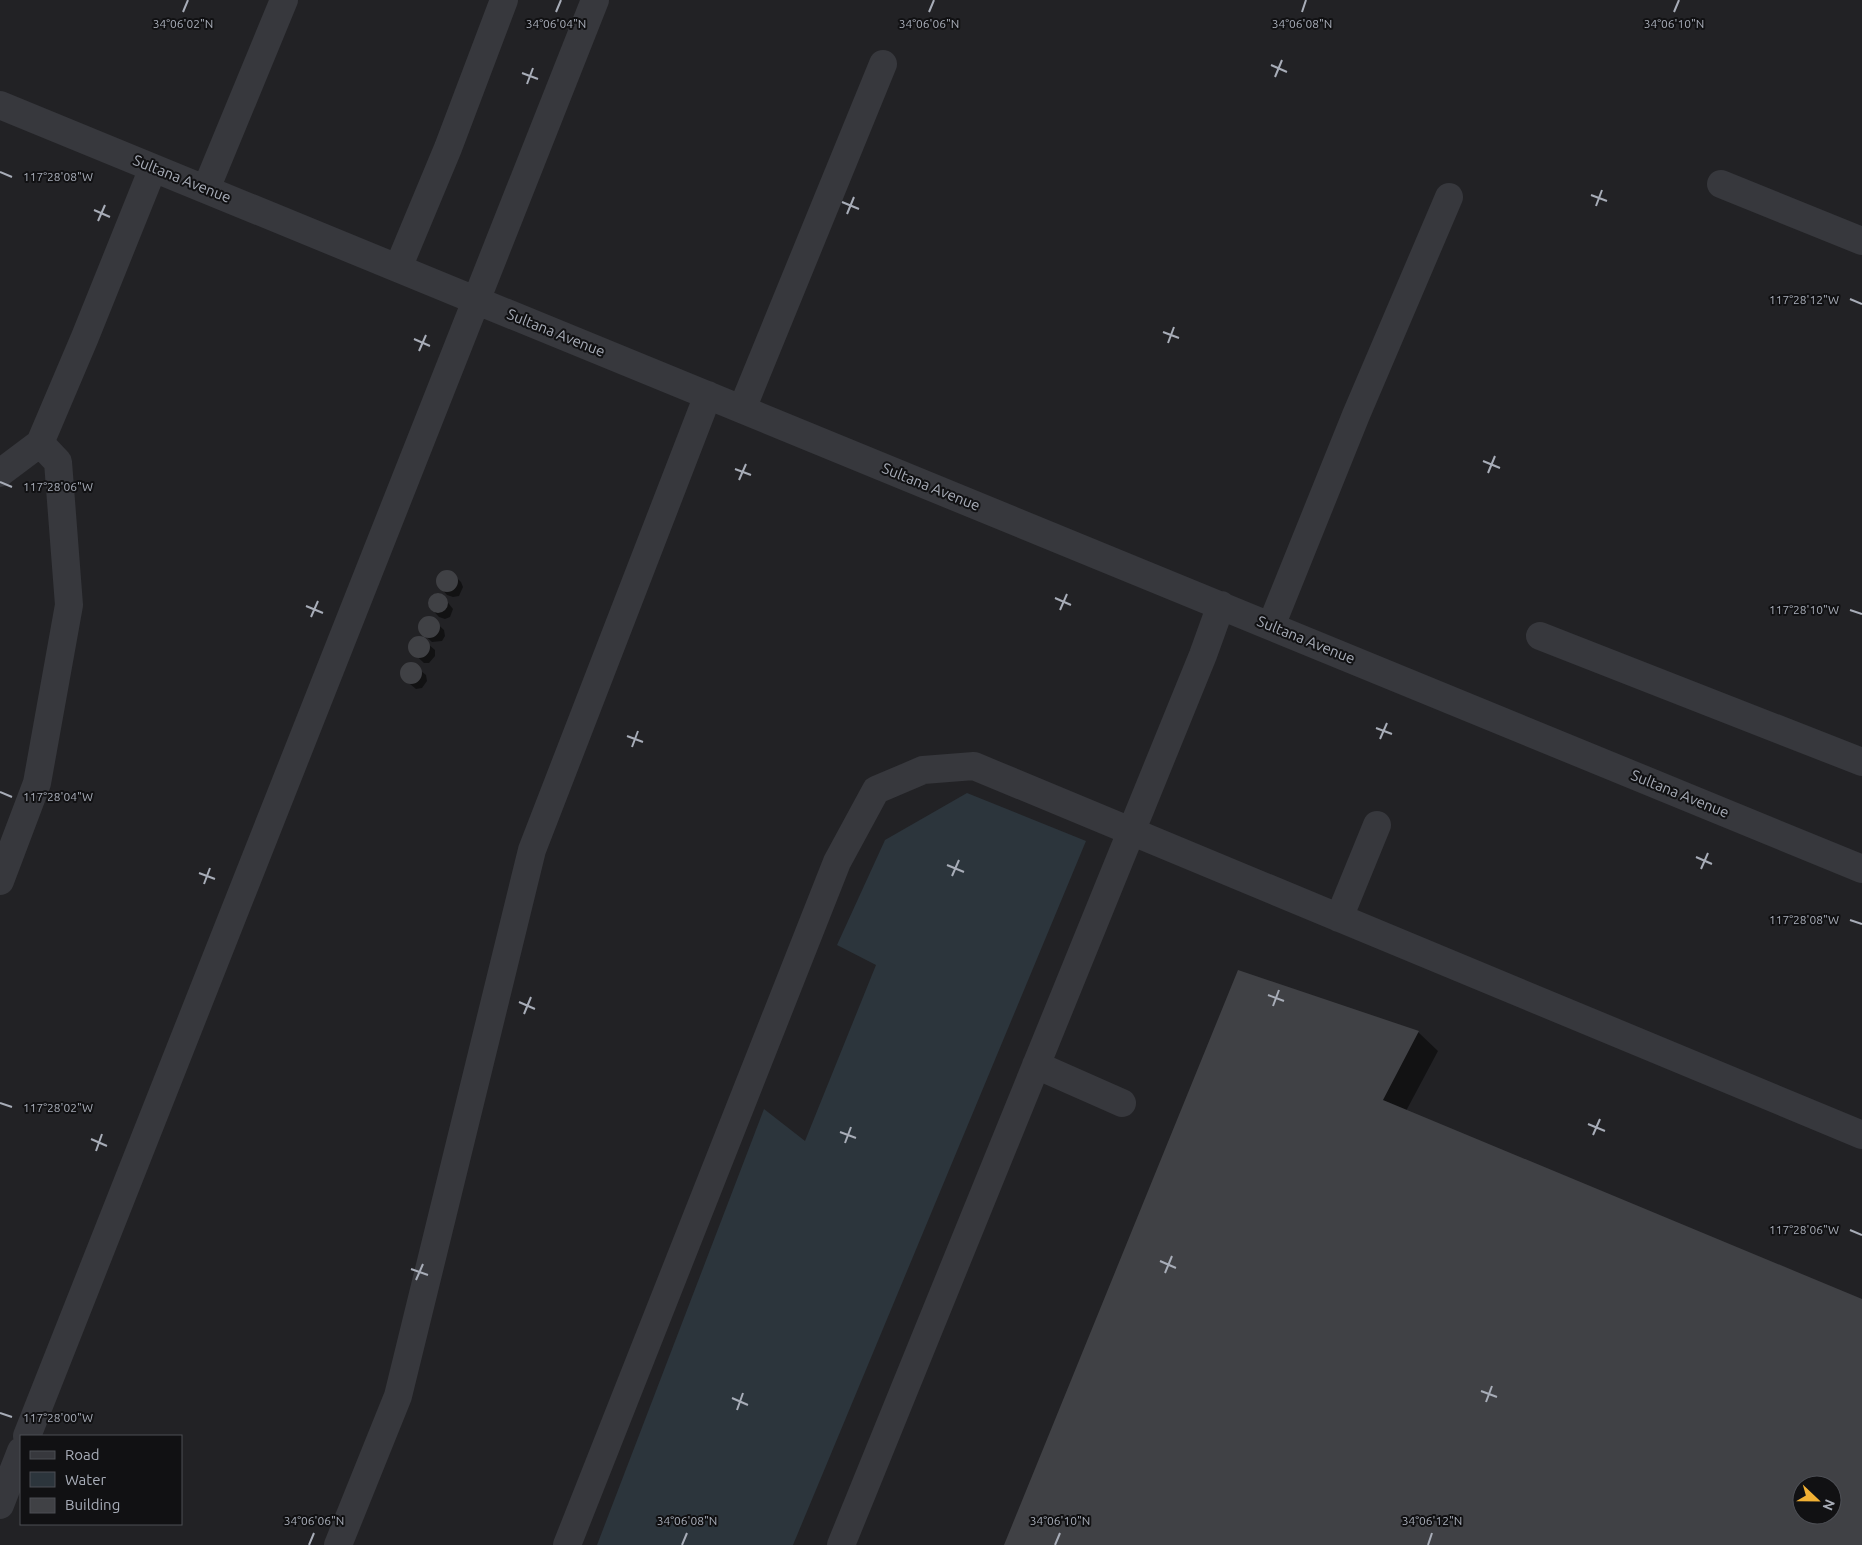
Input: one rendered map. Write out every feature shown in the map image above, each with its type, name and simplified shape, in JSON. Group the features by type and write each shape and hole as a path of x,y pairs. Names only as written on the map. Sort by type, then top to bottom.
{"street":[{"path":"206,189 284,0"},
{"path":"398,268 448,148 504,0"},
{"path":"27,1435 595,0"},
{"path":"742,409 883,64"},
{"name":"Sultana Avenue","path":"0,105 1862,869"},
{"path":"0,473 40,443 85,338 153,168"},
{"path":"1721,184 1862,242"},
{"path":"1271,626 1356,415 1449,197"},
{"path":"338,1545 398,1396 532,850 708,395"},
{"path":"0,881 37,783 69,605 58,462 40,443"},
{"path":"841,1545 1203,655 1221,606"},
{"path":"1540,636 1862,762"},
{"path":"567,1545 833,872 876,790 923,770 974,766 1862,1135"},
{"path":"1338,918 1377,825"},
{"path":"1036,1065 1122,1103"},
{"path":"0,1505 20,1454"}],"shaded area":[{"path":"0,0 1862,0 1862,1545 0,1545"}],"water":[{"path":"967,793 1086,841 793,1545 597,1545 764,1109 805,1141 876,965 837,945 885,840"}],"building":[{"path":"447,570 457,577 458,581 451,591 447,592 437,585 436,581 443,571"},
{"path":"438,593 445,596 448,603 445,610 438,613 431,610 428,603 431,596"},
{"path":"429,616 439,623 440,627 433,637 429,638 419,631 418,627 425,617"},
{"path":"419,636 427,639 430,647 427,655 419,658 411,655 408,647 411,639"},
{"path":"411,662 421,669 422,673 415,683 411,684 401,677 400,673 407,663"},
{"path":"1238,970 1419,1031 1383,1100 1862,1299 1862,1545 1004,1545"}]}
